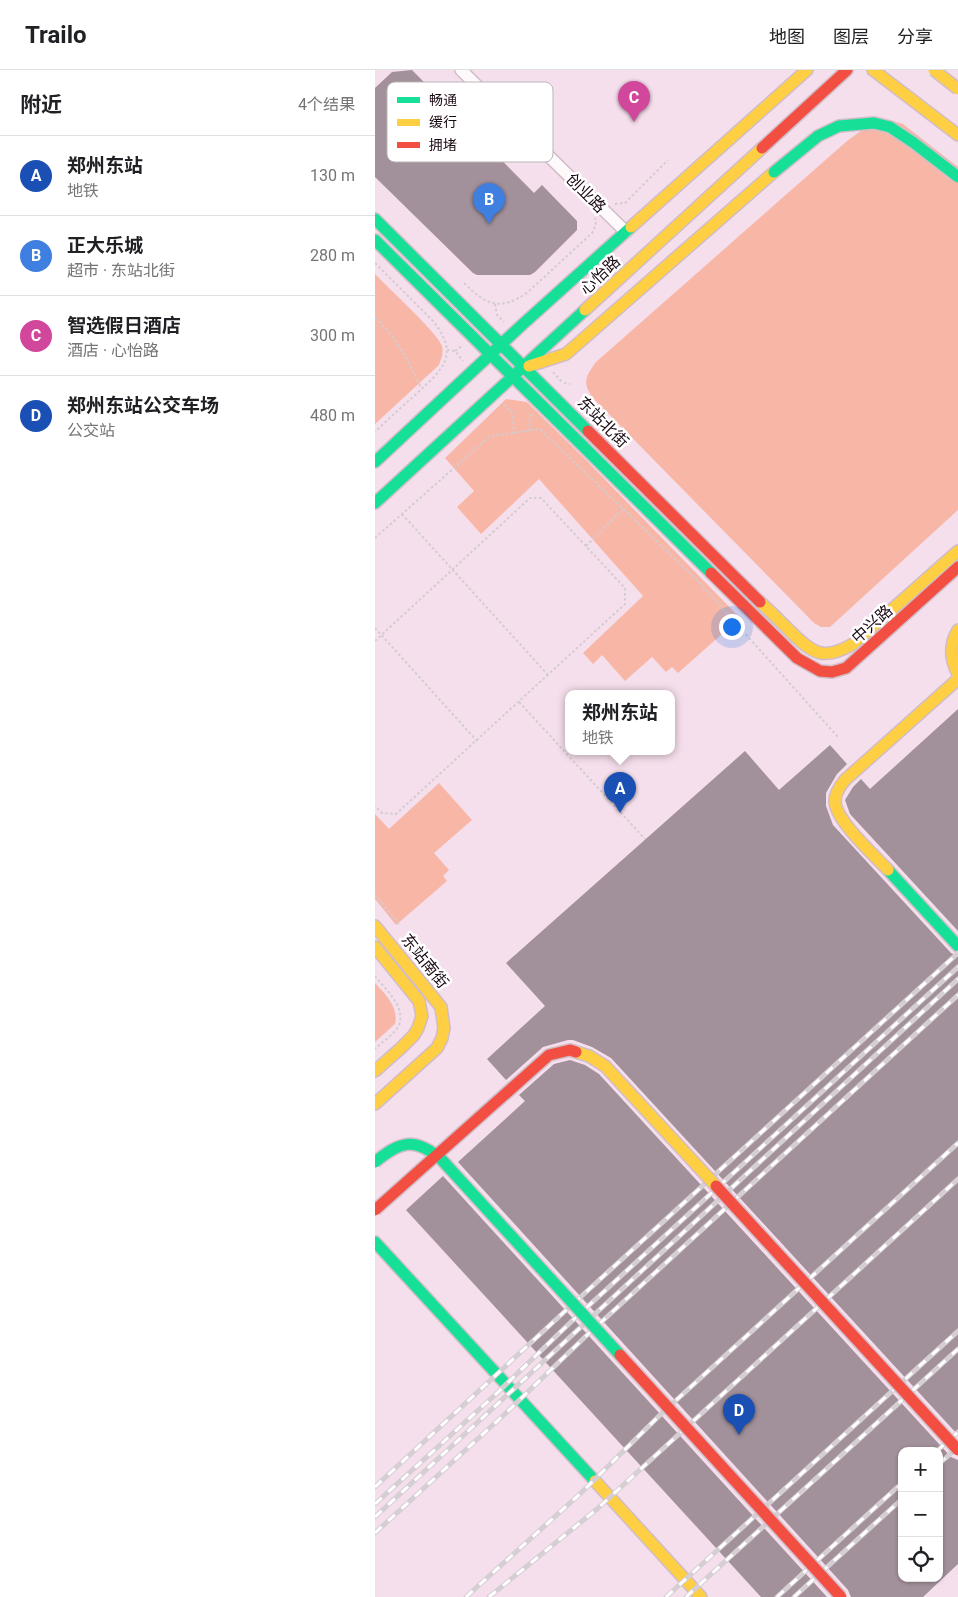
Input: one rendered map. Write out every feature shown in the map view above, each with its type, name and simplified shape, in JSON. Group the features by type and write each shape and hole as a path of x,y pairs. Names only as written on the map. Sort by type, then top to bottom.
{"street":[{"name":"创业路","path":"461,70 473,82"},
{"name":"心怡路","path":"375,462 501,345 807,70"},
{"name":"心怡路","path":"375,503 847,70"},
{"path":"873,70 958,136"},
{"path":"934,70 958,89"},
{"path":"524,367 566,354 774,172 818,136 839,126 874,123 890,127 915,143 958,177"},
{"name":"创业路","path":"553,160 626,232"},
{"name":"东站北街","path":"375,219 807,648"},
{"name":"东站北街","path":"375,240 797,658"},
{"name":"中兴路","path":"807,648 821,654 841,652 853,644 958,551"},
{"name":"中兴路","path":"797,658 812,668 824,672 835,672 846,668 958,566"},
{"path":"958,630 951,647 952,660 958,674"},
{"path":"958,679 845,780 837,792 835,808 843,820 958,946"},
{"name":"东站南街","path":"375,926 441,1007 445,1020 442,1042 375,1104"},
{"name":"东站南街","path":"375,948 419,1001 422,1020 416,1033 375,1071"},
{"path":"375,1210 549,1055 570,1050 589,1056 605,1066 958,1450"},
{"path":"375,1162 390,1149 405,1144 414,1144 426,1148 441,1159 841,1597"},
{"path":"375,1242 701,1597"}],"path":[{"path":"612,202 617,205 625,203 668,160"},
{"path":"464,283 475,295 495,304 503,304 519,299 592,233 596,225 595,218"},
{"path":"375,263 433,321 441,331 447,350 446,359 440,373 375,432"},
{"path":"375,318 384,325 402,350 422,389"},
{"path":"375,538 490,436 540,429 697,580 839,737"},
{"path":"375,641 530,498 541,498 625,588 625,604 396,814 382,813 375,806"},
{"path":"586,546 623,509"},
{"path":"402,514 549,675"},
{"path":"375,628 477,741"},
{"path":"519,702 565,752"},
{"path":"568,755 645,839"},
{"path":"375,894 399,924"},
{"path":"375,976 399,1007 400,1021 397,1028 375,1049"}],"shaded area":[{"path":"889,120 903,124 958,167 958,510 830,627 821,627 814,623 592,397 586,383 590,371 596,362 847,141 865,128"},
{"path":"375,274 432,331 442,346 443,351 439,365 375,424"},
{"path":"506,399 527,402 740,618 678,673 672,667 666,672 652,657 625,681 602,655 593,664 583,653 643,596 539,479 481,534 457,507 474,491 445,458"},
{"path":"439,783 472,820 434,853 449,870 443,876 447,881 396,925 375,899 375,814 389,829"},
{"path":"375,983 393,1006 396,1018 395,1024 375,1042"}],"building":[{"path":"412,70 424,82 387,82 387,162 503,162 534,193 542,185 577,221 577,230 535,272 530,275 477,275 473,273 375,177 375,88 392,72"},
{"path":"958,709 958,931 850,814 845,800 853,787 861,779 870,789"},
{"path":"830,745 847,764 837,774 826,793 826,806 833,825 951,953 958,956 958,1435 611,1058 592,1047 568,1040 543,1047 506,1080 487,1059 545,1006 506,963 745,751 779,790"},
{"path":"570,1060 585,1065 599,1074 942,1447 898,1447 898,1582 939,1582 923,1597 851,1597 848,1590 458,1162 525,1101 519,1095 554,1064"},
{"path":"443,1176 827,1597 761,1597 406,1210"},
{"path":"943,1448 951,1457 958,1460 958,1564 943,1578"}],"railway":[{"path":"375,1487 958,953"},
{"path":"375,1504 958,967"},
{"path":"375,1517 958,979"},
{"path":"375,1533 507,1412 585,1337 958,995"},
{"path":"466,1597 581,1493 660,1415 958,1143"},
{"path":"489,1597 597,1509 958,1179"},
{"path":"666,1597 958,1331"},
{"path":"686,1597 958,1349"},
{"path":"941,1447 958,1432"},
{"path":"943,1460 958,1447"},
{"path":"777,1597 898,1487"},
{"path":"794,1597 898,1503"}],"traffic: fast":[{"path":"774,172 818,136 839,126 874,123 890,127 958,177"},
{"path":"375,219 588,431"},
{"path":"375,462 523,324 631,227"},
{"path":"375,240 711,573"},
{"path":"375,503 585,310"},
{"path":"888,870 958,946"},
{"path":"375,1162 392,1150 408,1144 423,1147 441,1159 620,1355"},
{"path":"375,1242 595,1481"}],"traffic: slow":[{"path":"631,227 807,70"},
{"path":"873,70 958,135"},
{"path":"934,70 958,89"},
{"path":"585,310 762,148"},
{"path":"529,366 566,354 774,172"},
{"path":"760,602 806,646 819,653 834,652 853,644 958,551"},
{"path":"958,630 952,647 953,663 958,674"},
{"path":"888,870 841,818 835,801 837,792 845,780 958,679"},
{"path":"375,926 441,1007 444,1028 437,1048 375,1104"},
{"path":"375,947 419,1001 422,1016 414,1035 375,1071"},
{"path":"576,1052 589,1056 605,1066 716,1186"},
{"path":"595,1481 701,1597"}],"traffic: jam":[{"path":"762,148 847,70"},
{"path":"588,431 760,602"},
{"path":"711,573 797,658 820,671 832,672 846,668 958,567"},
{"path":"375,1210 549,1055 570,1050 576,1052"},
{"path":"716,1186 958,1450"},
{"path":"620,1355 841,1597"}],"place":[{"name":"智选假日酒店","path":"634,122"},
{"name":"正大乐城","path":"489,224"},
{"name":"郑州东站","path":"620,813"},
{"name":"郑州东站公交车场","path":"739,1435"}]}
